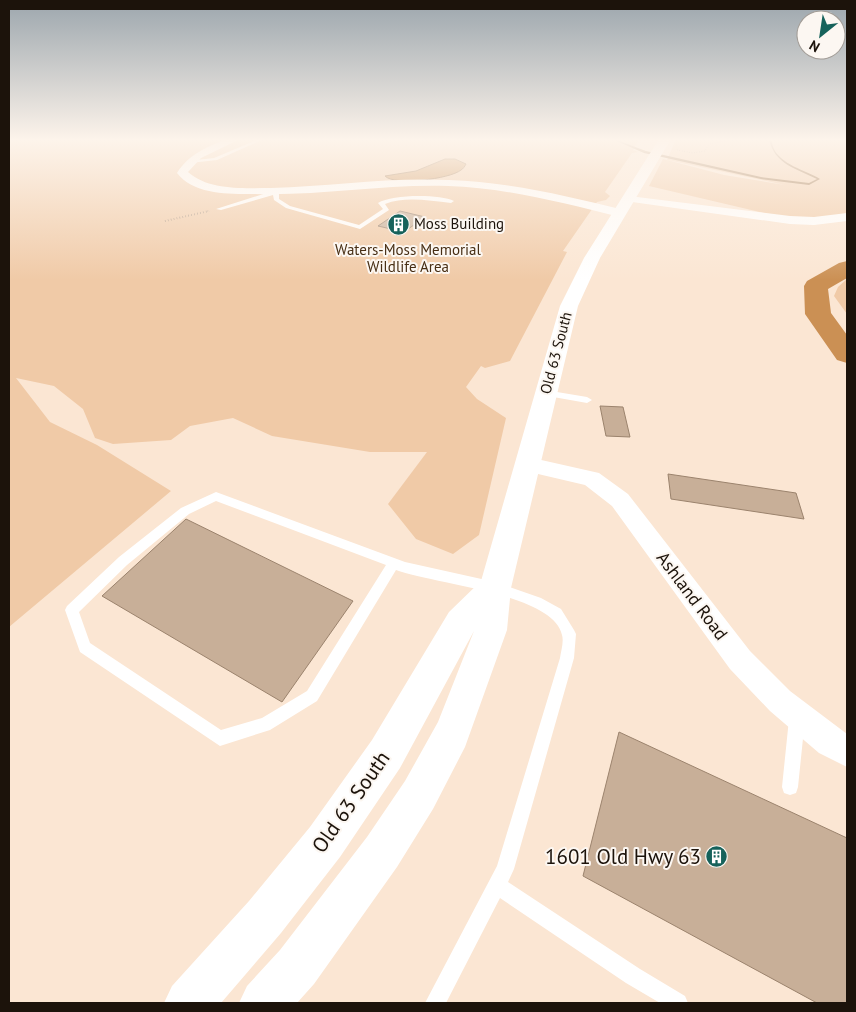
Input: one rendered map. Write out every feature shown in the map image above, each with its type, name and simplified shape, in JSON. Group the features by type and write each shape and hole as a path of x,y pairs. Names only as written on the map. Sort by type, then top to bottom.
{"main road":[{"name":"Old 63 South","path":"264,1003 297,967 382,852 419,795 452,734 491,630 495,588 568,306 592,258 637,186"},
{"name":"Old 63 South","path":"189,1003 265,917 325,842 386,754 461,622 495,588"}],"street":[{"path":"209,186 222,189 276,192 354,186"},
{"path":"487,186 624,206 790,220 814,221 847,217"},
{"name":"Ashland Road","path":"528,466 592,479 620,500 740,660 780,701 830,742 847,751"}],"lane":[{"path":"219,210 276,192 276,199 288,207 360,226 387,209 381,203 388,200 407,198 451,201"},
{"path":"545,393 587,400"},
{"path":"394,563 312,696 265,725 220,738 85,647 72,610 123,561 185,511 216,496 394,563 403,567 495,588 536,602 556,613 568,634 567,658 505,869 435,1003"},
{"path":"790,786 798,715"},
{"path":"497,885 633,976 678,1003"}],"path":[{"path":"165,221 219,210"}],"green space":[{"name":"Waters-Moss Memorial Wildlife Area","path":"9,186 609,186 605,192 610,196 606,200 597,202 563,251 567,252 510,361 485,368 481,366 466,387 477,399 506,418 479,535 453,554 416,539 388,504 427,452 370,452 272,436 233,418 190,426 171,440 113,444 95,438 83,409 54,386 16,378 50,422 97,445 171,491 9,627"},
{"path":"650,186 847,186 847,214 818,220 790,219"},
{"path":"847,279 847,314 834,296 838,287"}],"building":[{"name":"Moss Building","path":"400,211 425,217 404,232 378,226"},
{"path":"600,406 623,407 630,437 606,436"},
{"path":"668,474 796,493 804,519 671,499"},
{"path":"186,519 353,601 282,702 102,596"},
{"name":"1601 Old Hwy 63","path":"619,732 847,838 847,1003 817,1003 583,876"}],"waterway":[{"path":"847,268 816,286 818,314 847,354"}],"place":[{"name":"Moss Building","path":"398,224"},
{"name":"1601 Old Hwy 63","path":"717,857"}]}
